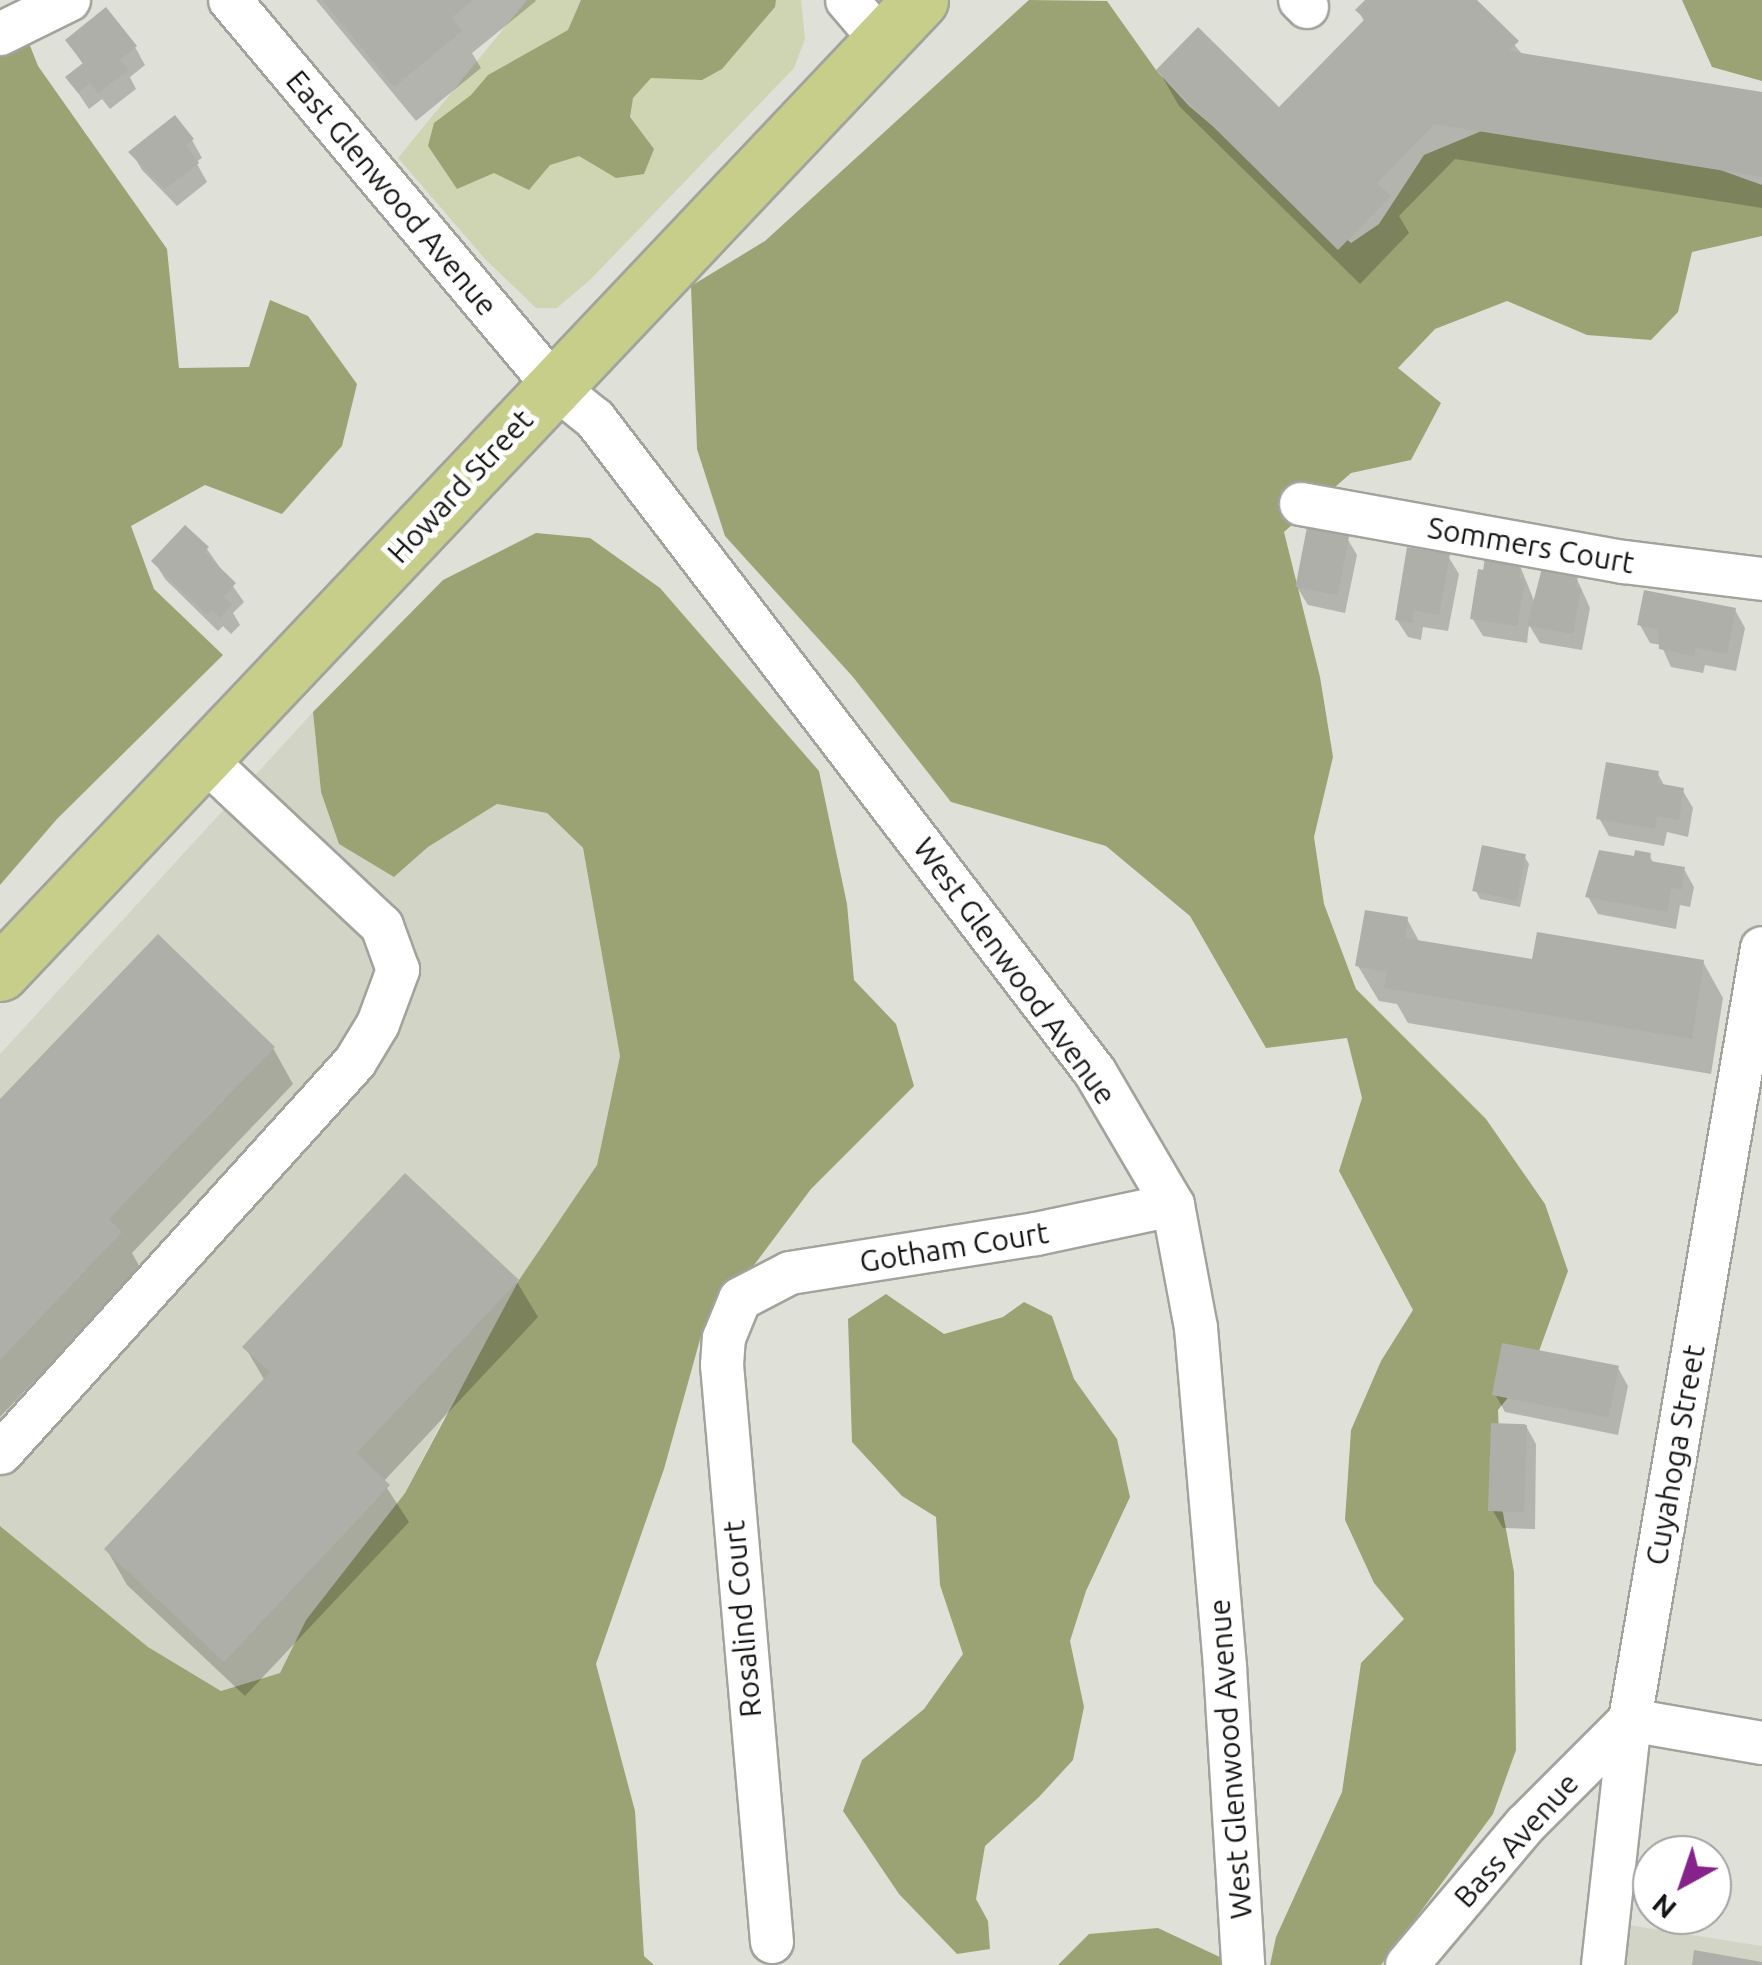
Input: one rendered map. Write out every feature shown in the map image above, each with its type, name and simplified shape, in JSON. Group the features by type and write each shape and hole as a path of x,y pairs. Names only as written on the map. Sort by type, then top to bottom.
{"main road":[{"name":"Howard Street","path":"0,973 920,0"}],"street":[{"path":"0,34 69,0"},
{"name":"East Glenwood Avenue","path":"230,0 554,387"},
{"path":"847,0 882,40"},
{"name":"West Glenwood Avenue","path":"554,387 596,418 965,900 1095,1072 1173,1205 1198,1347 1225,1667 1243,1965"},
{"name":"Sommers Court","path":"1300,504 1624,562 1762,578"},
{"path":"1,1453 355,1062 378,1024 398,970 382,926 204,759"},
{"name":"Cuyahoga Street","path":"1603,1965 1630,1720 1746,1136 1739,1062 1762,948"},
{"name":"Gotham Court","path":"740,1299 790,1274 1036,1234 1173,1205"},
{"name":"Rosalind Court","path":"740,1299 724,1338 722,1366 772,1942"},
{"path":"1630,1720 1762,1743"},
{"name":"Bass Avenue","path":"1407,1965 1524,1824 1630,1720"}],"shaded area":[{"path":"313,712 321,792 394,877 428,847 497,804 547,813 583,849 620,1056 597,1165 446,1413 405,1493 306,1620 280,1673 221,1691 148,1647 0,1526 0,1054"},
{"path":"1628,1925 1632,1926 1632,1935 1692,1935 1762,1946 1762,1965 1624,1965"}],"green space":[{"path":"527,0 801,0 805,39 794,68 590,280 557,308 536,308 486,260 398,158"},
{"path":"581,0 776,0 775,7 722,69 702,80 651,78 633,98 630,117 654,149 644,174 616,178 579,156 550,165 529,190 494,173 457,189 428,146 434,123 471,95 488,75 568,30"},
{"path":"1029,0 1107,1 1156,70 1189,106 1351,243 1379,224 1424,155 1484,130 1712,167 1762,185 1762,236 1692,252 1678,312 1651,340 1587,335 1507,301 1435,329 1398,368 1441,403 1411,460 1351,473 1284,532 1320,677 1333,757 1314,837 1324,904 1356,989 1486,1119 1545,1204 1568,1271 1534,1365 1498,1410 1502,1508 1514,1572 1516,1750 1493,1814 1381,1965 1270,1965 1276,1937 1342,1792 1361,1663 1404,1619 1374,1583 1345,1520 1351,1430 1381,1361 1413,1310 1339,1171 1362,1098 1347,1038 1266,1048 1190,916 1106,846 951,802 853,677 725,536 697,449 691,286 765,241"},
{"path":"1682,0 1762,0 1762,81 1712,67"},
{"path":"25,33 38,66 167,249 179,368 249,367 270,300 308,316 357,384 342,446 282,514 205,485 131,526 154,589 223,655 57,819 0,885 0,45"},
{"path":"536,533 590,538 660,588 819,771 847,904 854,980 896,1024 914,1086 811,1189 701,1336 664,1469 596,1664 635,1811 644,1956 654,1965 0,1965 0,1526 148,1647 221,1691 280,1673 306,1620 405,1493 519,1280 597,1165 620,1056 583,848 547,813 497,804 428,847 394,877 339,844 321,792 313,712 443,580"},
{"path":"886,1294 944,1334 1003,1317 1024,1302 1052,1316 1074,1379 1117,1439 1130,1497 1086,1591 1070,1641 1084,1707 1073,1760 985,1846 976,1899 988,1921 990,1949 957,1954 899,1894 843,1811 862,1760 924,1709 963,1654 940,1585 936,1517 902,1496 852,1442 848,1319"},
{"path":"1158,1928 1224,1959 1224,1965 1058,1965 1089,1934"}],"building":[{"path":"322,0 473,0 452,17 462,31 394,87"},
{"path":"1365,0 1477,0 1519,41 1509,51 1762,92 1762,177 1434,124 1377,183 1391,196 1338,250 1156,70 1198,27 1279,107 1365,19 1355,10"},
{"path":"106,7 137,46 120,60 128,70 98,93 90,83 78,93 65,77 83,63 65,40"},
{"path":"175,115 194,139 186,145 199,163 165,189 128,152"},
{"path":"185,525 209,547 204,552 236,583 223,597 232,605 220,618 212,610 207,615 151,561"},
{"path":"1307,527 1349,535 1338,595 1295,587"},
{"path":"1407,547 1450,554 1439,615 1414,610 1412,623 1395,620"},
{"path":"1485,558 1521,564 1519,577 1525,581 1517,626 1470,619 1478,569 1483,570"},
{"path":"1542,568 1578,575 1576,587 1581,588 1573,634 1527,626"},
{"path":"1644,590 1736,608 1727,654 1696,648 1694,656 1659,649 1658,629 1637,625"},
{"path":"1606,762 1659,771 1657,783 1684,788 1679,820 1657,816 1655,829 1596,819"},
{"path":"1482,845 1526,854 1516,900 1472,891"},
{"path":"1599,850 1634,856 1635,850 1651,853 1650,861 1685,867 1681,890 1671,888 1667,912 1585,897"},
{"path":"1365,910 1408,917 1405,938 1532,959 1537,932 1704,960 1692,1039 1384,988 1387,972 1355,966"},
{"path":"158,934 275,1047 109,1219 122,1232 0,1360 0,1099"},
{"path":"405,1173 519,1280 357,1453 390,1485 224,1662 104,1549 270,1372 242,1347"},
{"path":"1502,1343 1619,1366 1609,1418 1492,1395"},
{"path":"1491,1423 1527,1424 1524,1512 1488,1511"},
{"path":"1694,1950 1762,1962 1762,1965 1692,1965"}]}
